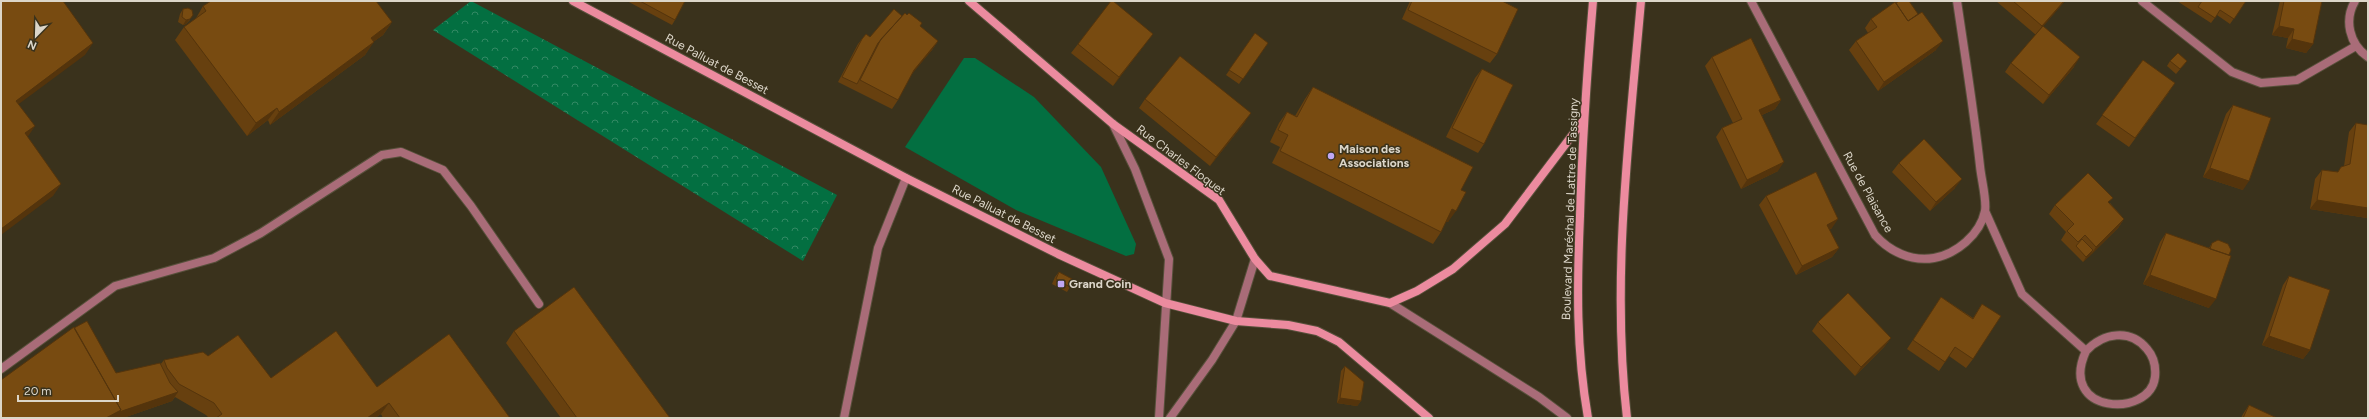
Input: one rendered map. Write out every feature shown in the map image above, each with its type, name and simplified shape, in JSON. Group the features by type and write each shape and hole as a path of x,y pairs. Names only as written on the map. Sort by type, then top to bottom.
{"main road":[{"name":"Rue Palluat de Besset","path":"573,1 906,178 1058,254 1165,303 1236,321 1288,325 1317,331 1339,342 1429,418"},
{"name":"Rue Charles Floquet","path":"969,1 1113,124 1219,200 1255,259 1270,276 1390,303"},
{"name":"Boulevard Maréchal de Lattre de Tassigny","path":"1588,418 1580,374 1577,300 1583,121 1593,1"},
{"path":"1628,418 1622,370 1622,215 1641,1"},
{"path":"1390,303 1417,291 1453,269 1505,224 1583,121"}],"street":[{"name":"Rue de Plaisance","path":"1751,1 1875,234 1885,247 1913,258 1928,259 1943,256 1969,239 1985,211"},
{"path":"1957,1 1973,103 1985,211 2022,294 2086,351"},
{"path":"2142,1 2232,72 2261,82 2297,80 2356,46"},
{"path":"2355,1 2349,17 2349,26 2356,46 2368,57"},
{"name":"Rue Charles Floquet","path":"1113,124 1135,169 1168,259 1159,418"},
{"path":"1,369 115,286 214,258 261,233 382,155 402,152 443,170 471,206 539,304"},
{"path":"844,418 878,248 906,178"},
{"path":"1170,418 1212,360 1236,321 1255,259"},
{"path":"1390,303 1539,397 1567,418"},
{"path":"2112,335 2133,338 2142,343 2153,360 2156,370 2153,387 2146,398 2137,406 2119,411 2108,409 2094,403 2084,391 2080,376 2082,360 2086,351 2093,343 2112,335"}],"green space":[{"path":"471,1 837,195 803,261 433,30"},
{"path":"964,58 975,58 1034,97 1101,167 1136,244 1134,254 1126,256 1016,210 905,147"}],"building":[{"path":"1,1 63,1 93,43 16,101 35,126 25,133 61,184 1,229"},
{"path":"211,1 376,1 392,22 371,38 374,42 279,112 277,108 256,123 184,27 206,11 203,6"},
{"path":"640,1 685,1 675,20"},
{"path":"1111,1 1113,1 1153,34 1119,77 1078,44"},
{"path":"1412,1 1502,1 1518,9 1497,54 1408,10"},
{"path":"1899,1 1909,1 1918,14 1908,21 1896,3"},
{"path":"2013,1 2064,1 2042,26"},
{"path":"2202,1 2246,1 2234,19 2220,10 2215,18 2198,7"},
{"path":"2284,1 2322,1 2313,44 2292,39 2294,29 2279,26"},
{"path":"1895,2 1908,21 1922,12 1943,41 1884,82 1856,41 1877,27 1871,19"},
{"path":"188,8 192,10 193,15 190,19 186,20 182,17 183,9"},
{"path":"894,9 902,16 878,43 857,84 842,77 862,39 866,34 870,37"},
{"path":"905,13 907,15 909,13 922,23 920,26 938,41 914,70 898,100 860,80 881,39"},
{"path":"2043,26 2080,57 2049,95 2011,63"},
{"path":"1255,33 1268,43 1243,79 1229,70"},
{"path":"1751,38 1781,100 1759,110 1784,162 1747,180 1722,128 1742,119 1712,57"},
{"path":"2178,53 2187,61 2180,69 2170,61"},
{"path":"1180,56 1251,113 1216,157 1145,99"},
{"path":"2143,60 2175,83 2135,138 2102,115"},
{"path":"1482,69 1513,85 1484,144 1452,128"},
{"path":"1313,87 1473,167 1461,190 1466,192 1456,211 1452,209 1441,232 1280,151 1288,135 1278,130 1287,112 1297,117"},
{"path":"2233,105 2271,118 2249,181 2210,168"},
{"path":"2356,123 2368,125 2368,208 2317,200 2322,170 2338,172 2341,167 2350,164"},
{"path":"1924,139 1962,179 1936,202 1899,163"},
{"path":"1816,172 1838,219 1827,225 1839,248 1802,266 1766,196"},
{"path":"2088,173 2113,198 2108,202 2124,219 2096,247 2085,235 2078,242 2067,231 2074,224 2055,205"},
{"path":"2166,233 2231,256 2216,299 2150,275"},
{"path":"2082,239 2093,250 2086,257 2076,246"},
{"path":"2218,240 2228,244 2231,250 2229,255 2210,249 2212,243"},
{"path":"1059,272 1074,280 1070,287 1056,279"},
{"path":"2289,276 2330,290 2310,350 2269,336"},
{"path":"574,287 670,418 577,418 514,331"},
{"path":"1848,293 1891,338 1861,367 1818,322"},
{"path":"1941,297 1973,319 1982,304 2001,316 1973,359 1955,347 1945,362 1913,340"},
{"path":"87,321 116,373 160,363 170,383 178,392 119,412 121,410 74,328"},
{"path":"74,327 121,410 106,418 1,418 1,380"},
{"path":"336,331 377,387 449,334 510,418 400,418 389,403 367,418 216,418 222,414 214,403 179,384 167,368 164,360 203,352 208,356 238,335 271,378"},
{"path":"1345,366 1364,382 1361,401 1340,398"},
{"path":"2249,405 2277,418 2243,418"}],"place":[{"name":"Maison des Associations","path":"1331,156"},
{"name":"Grand Coin","path":"1061,284"}]}
